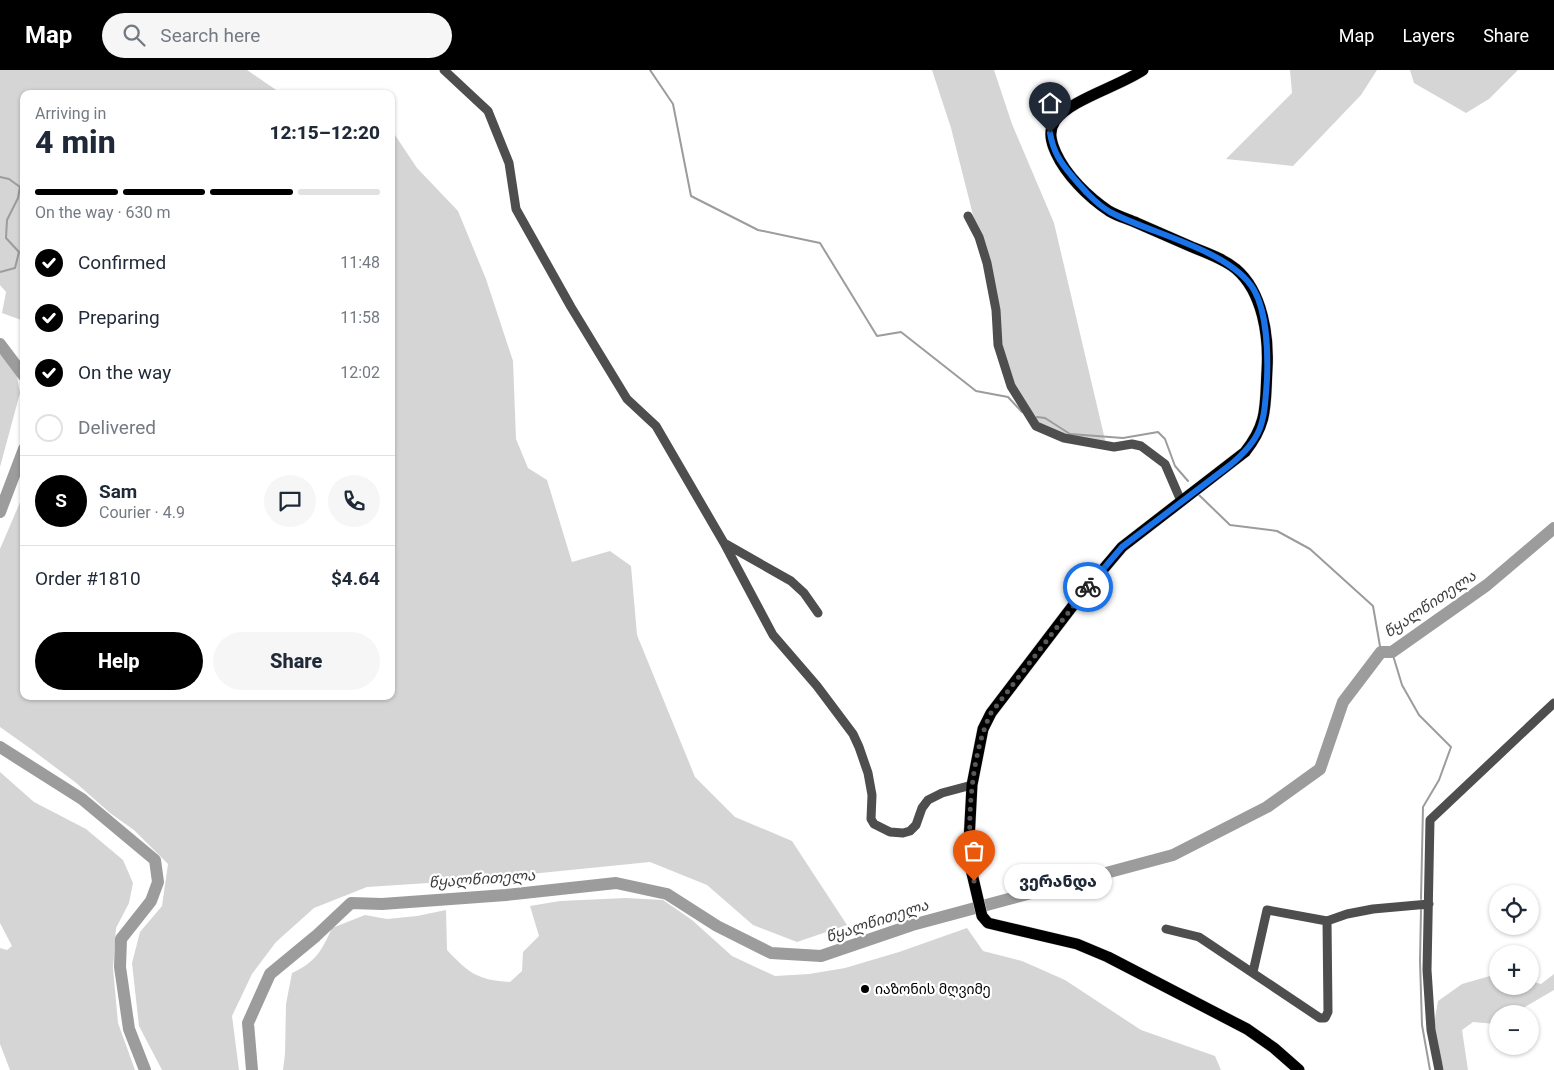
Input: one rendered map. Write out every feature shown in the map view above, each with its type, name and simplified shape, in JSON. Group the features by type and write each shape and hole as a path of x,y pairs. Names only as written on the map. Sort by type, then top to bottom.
{"main road":[{"path":"1143,70 1112,88 1075,104 1061,113 1054,122 1050,133 1052,146 1060,162 1084,191 1110,211 1219,258 1236,269 1254,290 1264,317 1268,366 1265,416 1256,438 1245,452 1122,547 1078,599 991,713 983,729 972,785 969,840 970,865 982,916 992,924 1076,944 1108,957 1247,1029 1274,1048 1299,1070"}],"street":[{"path":"444,70 488,111 510,163 516,209 571,307 627,399 656,426 724,543 773,635 817,686 860,747 870,784 871,819 874,824 890,832 902,833 910,831 916,825 922,808 928,800 942,793 972,785"},
{"path":"968,216 979,237 987,263 996,310 998,345 1003,362 1012,386 1036,426 1064,438 1114,447 1132,444 1141,446 1165,464 1181,502"},
{"path":"724,543 791,581 804,593 818,613"},
{"path":"1439,1070 1431,1030 1428,970 1430,820 1554,703"},
{"path":"1253,972 1267,910 1327,921 1347,914 1374,909 1429,904"},
{"path":"1166,929 1199,937 1320,1018 1325,1018 1328,1012 1327,921"}],"shaded area":[{"path":"0,70 247,70 276,90 20,90 20,320 2,313 6,292 0,285"},
{"path":"932,70 994,70 1012,124 1054,223 1106,444 1066,437 1041,426 1011,389 992,290 951,128"},
{"path":"1290,70 1377,70 1361,95 1293,166 1226,159 1292,93"},
{"path":"1410,70 1518,70 1489,99 1466,113 1414,83"},
{"path":"395,135 417,168 458,211 486,279 513,361 516,439 528,468 547,480 572,562 610,551 631,566 637,635 695,777 735,817 792,841 847,925 797,942 753,925 707,885 650,862 460,881 367,887 314,908 276,942 252,974 232,1016 239,1070 162,1070 139,1026 132,963 140,932 162,906 168,864 134,830 110,813 75,782 0,727 0,549 20,502 20,700 395,700"},
{"path":"0,354 16,371 20,393 0,467"},
{"path":"0,772 34,802 86,829 123,860 133,883 129,903 116,928 113,968 118,1023 135,1070 10,1070 0,1044 0,948 7,950 12,946 0,923"},
{"path":"626,898 663,900 692,920 732,956 775,976 809,974 845,968 899,952 967,928 983,951 1022,961 1065,980 1141,1030 1215,1056 1221,1070 283,1070 286,1004 292,973 313,960 325,943 332,928 365,915 387,919 417,916 446,910 447,950 474,974 489,979 510,982 522,971 523,952 539,936 530,906 560,901"},
{"path":"1554,974 1554,990 1528,1005 1489,1005 1489,1023 1473,1022 1462,1030 1468,1070 1444,1070 1433,1029 1438,1001 1462,984 1489,976 1489,995 1539,995 1539,983 1541,984"}],"waterway":[{"path":"650,70 673,104 691,196 758,230 820,243 877,336 901,332 976,391 1008,397 1022,412"},
{"path":"0,177 9,179 20,187 18,198 7,220 6,238 19,252 15,268 0,272"},
{"name":"წყალწითელა","path":"0,344 20,371"},
{"path":"1037,417 1045,418 1070,434 1123,438 1158,432 1165,439 1175,466 1188,481"},
{"name":"წყალწითელა","path":"0,512 20,460"},
{"path":"1199,495 1230,525 1277,531 1310,549 1373,606 1381,652"},
{"name":"წყალწითელა","path":"252,1070 248,1023 270,974 316,936 351,903 382,904 506,895 616,883 667,894 717,926 771,953 821,956 912,925 1173,855 1267,807 1320,769 1343,702 1381,652 1392,652 1487,585 1554,528"},
{"path":"1392,652 1402,685 1419,715 1451,747 1439,780 1423,807 1421,899"},
{"name":"წყალწითელა","path":"0,747 82,799 155,860 158,882 151,901 121,939 120,967 129,1029 145,1070"},
{"path":"1421,910 1422,1025 1430,1070"}],"way so far":[{"path":"974,881 970,865 969,840 972,785 983,729 991,713 1088,587"}],"place":[{"name":"ვერანდა","path":"974,881"},
{"name":"იაზონის მღვიმე","path":"865,989"}],"route":[{"path":"1050,133 1052,146 1060,162 1084,191 1110,211 1219,258 1236,269 1254,290 1264,317 1268,366 1265,416 1256,438 1245,452 1230,465 1122,547 1088,587"}]}
